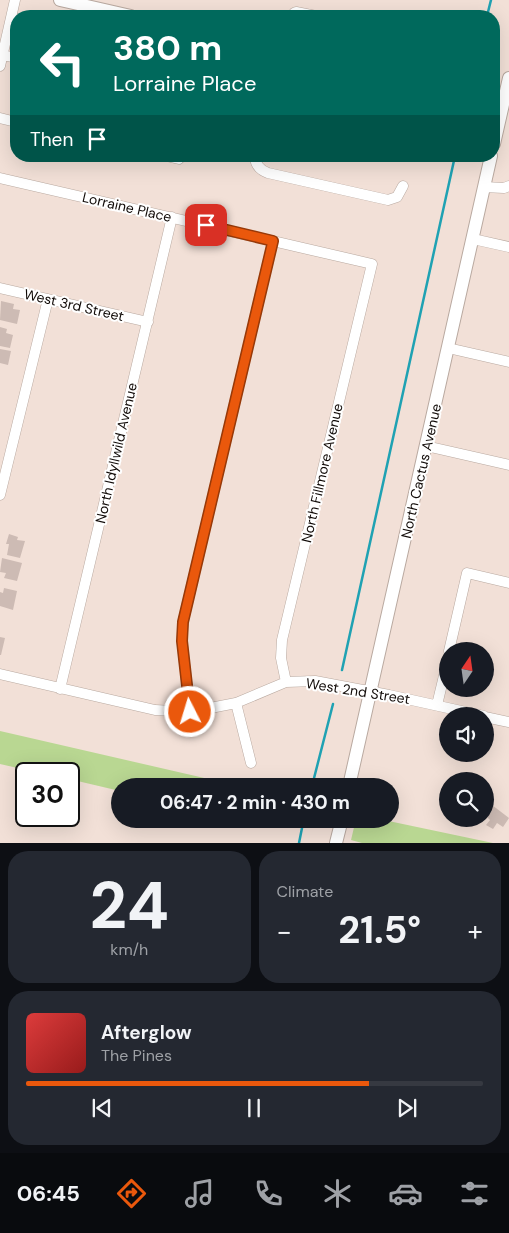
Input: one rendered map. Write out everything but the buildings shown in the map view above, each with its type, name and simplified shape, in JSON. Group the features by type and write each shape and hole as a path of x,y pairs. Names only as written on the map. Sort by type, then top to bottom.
{"main road":[{"path":"60,0 104,10"},
{"path":"500,101 509,78"},
{"name":"North Cactus Avenue","path":"351,778 490,162"},
{"path":"336,843 340,828"}],"street":[{"path":"0,66 2,55 10,36"},
{"path":"2,55 10,57"},
{"path":"255,162 258,167 268,173 388,200 397,197 404,186"},
{"name":"Lorraine Place","path":"0,178 372,264"},
{"path":"484,187 504,188 509,186"},
{"name":"North Idyllwild Avenue","path":"60,688 172,217"},
{"path":"473,239 509,247"},
{"path":"190,712 182,641 183,622 273,241"},
{"name":"North Fillmore Avenue","path":"286,682 281,658 282,640 372,264"},
{"name":"West 3rd Street","path":"0,288 148,322"},
{"path":"0,495 48,299"},
{"path":"448,348 509,362"},
{"path":"426,446 509,466"},
{"path":"451,642 467,573 509,583"},
{"name":"West 2nd Street","path":"0,674 155,710 190,712 236,703 286,682 315,681 446,707"},
{"path":"437,705 439,697"},
{"path":"236,703 251,763"},
{"name":"West 2nd Street","path":"494,718 509,722"}],"green space":[{"path":"0,731 204,778 111,778 111,789 80,782 80,762 15,762 15,767 0,764"},
{"path":"399,823 493,843 362,843 351,840 354,828 399,828"}],"waterway":[{"path":"488,10 491,0"},
{"path":"342,670 454,162"},
{"path":"314,778 333,704"},
{"path":"299,843 302,828"}],"route":[{"path":"190,712 182,641 183,622 273,241 206,225"}]}
